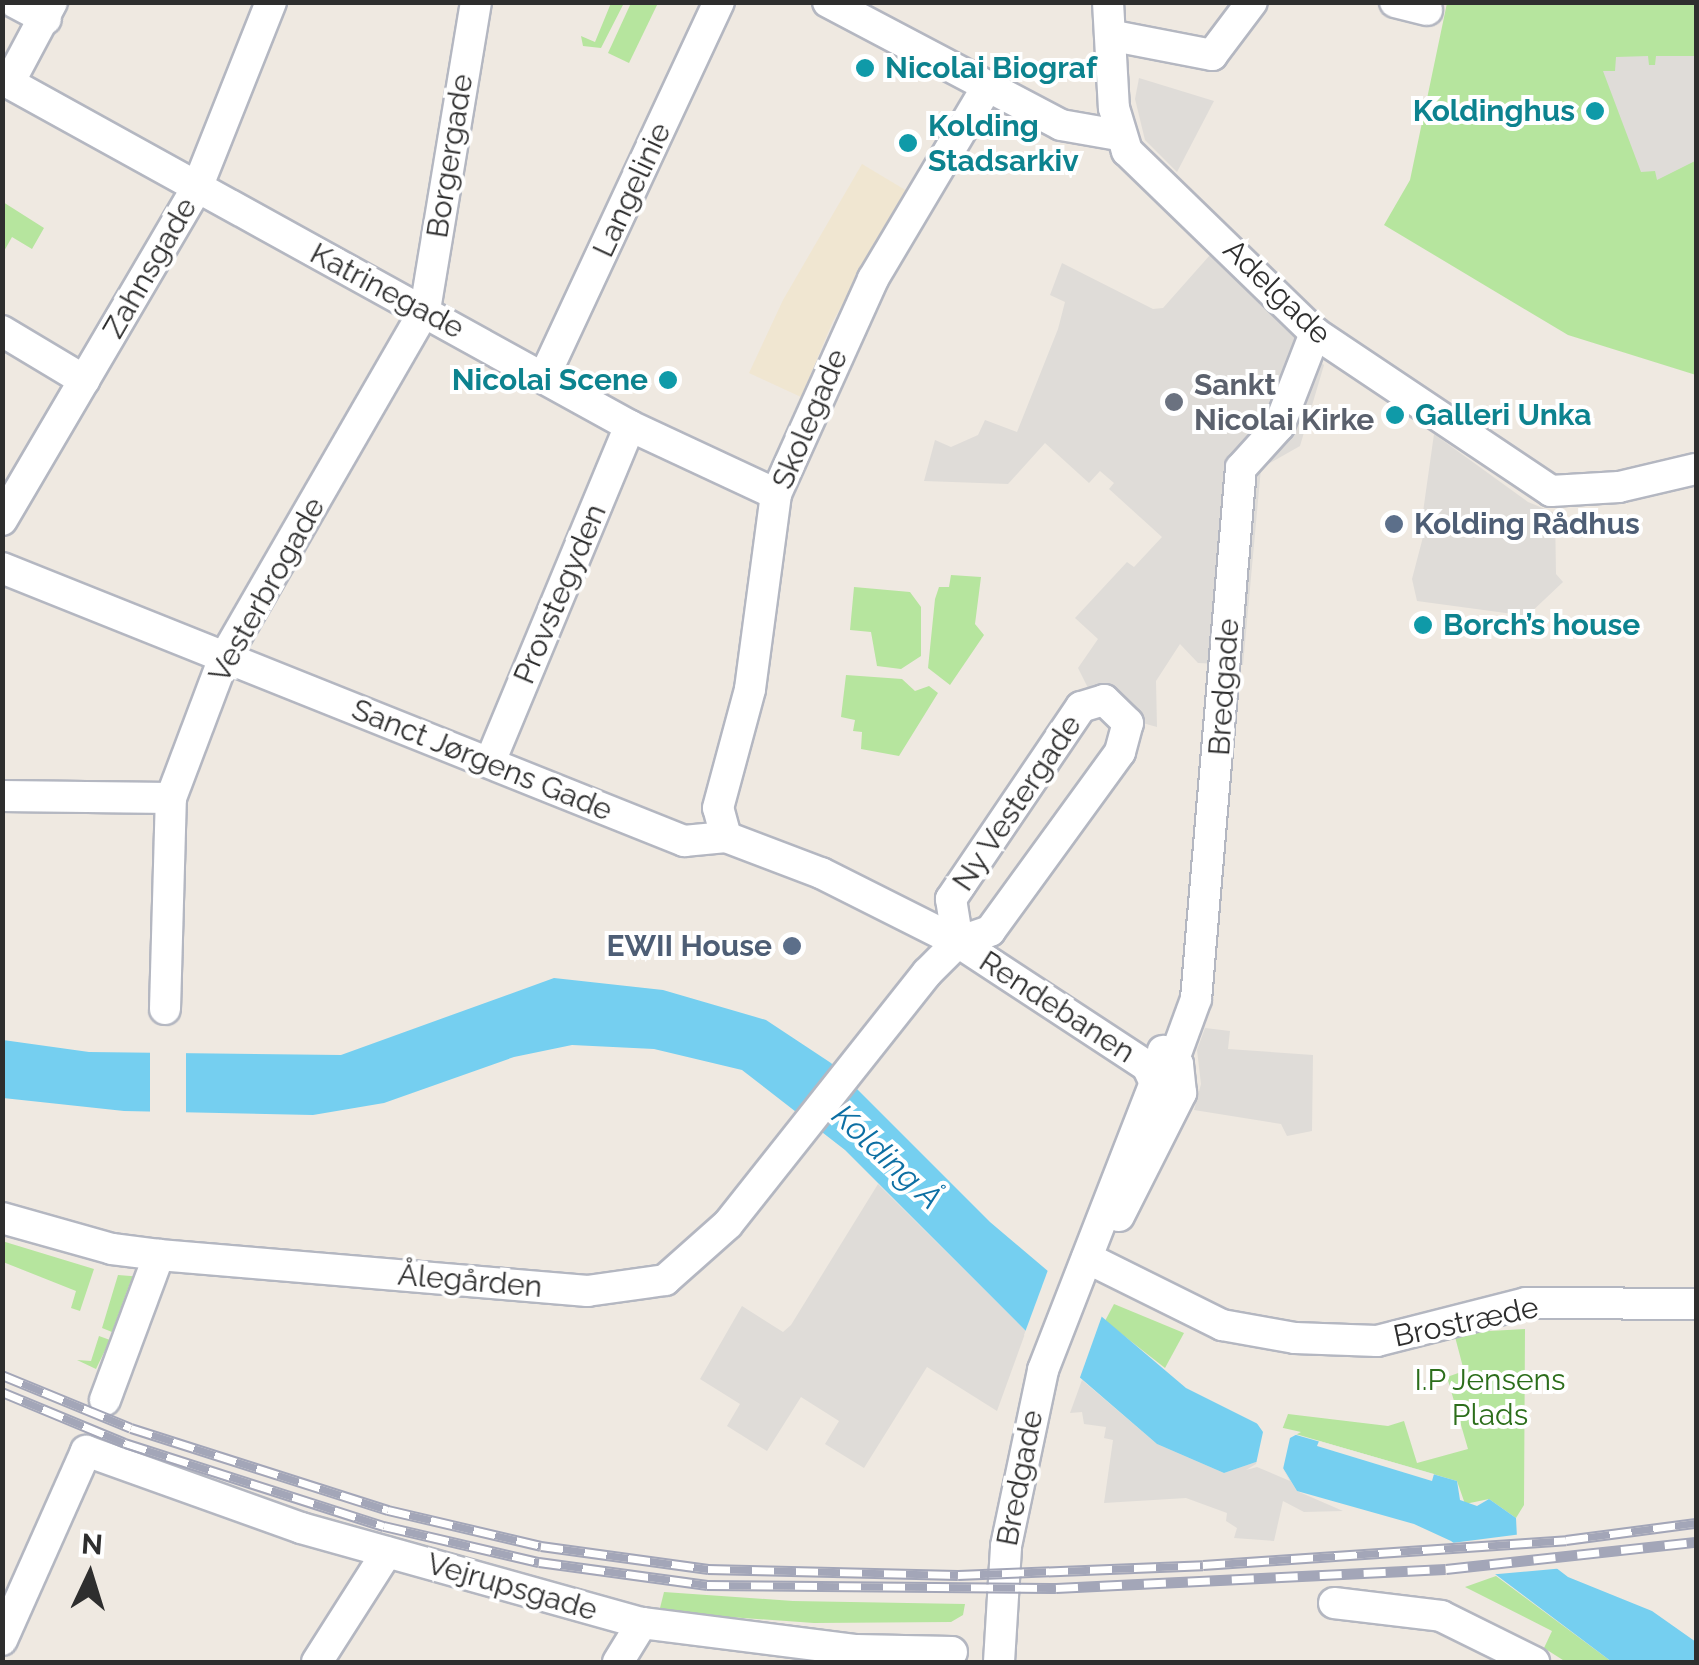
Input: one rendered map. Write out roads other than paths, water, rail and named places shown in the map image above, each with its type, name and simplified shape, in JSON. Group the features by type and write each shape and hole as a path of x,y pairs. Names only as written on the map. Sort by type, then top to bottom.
{"street":[{"path":"6,81 49,11 14,2"},
{"name":"Zahnsgade","path":"2,520 197,188 271,2"},
{"name":"Borgergade","path":"425,310 476,2"},
{"name":"Langelinie","path":"544,377 719,2"},
{"path":"828,2 986,90 1061,126 1118,135 1109,3"},
{"path":"1114,36 1212,55 1252,2"},
{"path":"1395,2 1427,10"},
{"name":"Katrinegade","path":"6,81 630,426 776,494"},
{"name":"Skolegade","path":"726,837 718,808 750,689 776,494 873,279 986,90"},
{"name":"Adelgade","path":"1118,135 1162,188 1315,333 1452,430 1551,490 1620,487 1696,469"},
{"name":"Vesterbrogade","path":"165,1009 171,798 224,658 425,310"},
{"path":"2,331 84,380"},
{"name":"Bredgade","path":"999,1662 1006,1546 1048,1357 1090,1251 1136,1192 1175,1109 1182,1078 1164,1071 1196,1000 1241,468 1279,426 1315,333"},
{"name":"Provstegyden","path":"490,762 630,426"},
{"name":"Sanct Jørgens Gade","path":"2,568 684,841 726,837 822,873 958,942"},
{"name":"Ny Vestergade","path":"1104,700 1128,722 1120,752 990,932 958,942 951,899 1081,708 1104,700"},
{"path":"2,796 171,798"},
{"name":"Rendebanen","path":"958,942 1002,951 1164,1071"},
{"name":"Ålegården","path":"2,1218 112,1250 159,1256 587,1291 635,1289 665,1280 703,1250 844,1070 958,942"},
{"name":"Brostræde","path":"1090,1251 1222,1325 1295,1338 1377,1340 1526,1302 1696,1304"},
{"path":"105,1400 159,1256"},
{"name":"Vejrupsgade","path":"2,1640 86,1451 301,1528 642,1623 854,1656 952,1652"},
{"path":"317,1662 387,1552"},
{"path":"1334,1603 1440,1616 1534,1662"},
{"path":"618,1662 642,1623"}],"water":[{"name":"Kolding Å","path":"554,978 663,990 766,1020 831,1063 990,1222 1186,1388 1258,1424 1457,1481 1460,1500 1477,1506 1489,1499 1516,1518 1517,1538 1568,1577 1652,1611 1696,1642 1696,1662 1612,1662 1451,1541 1414,1524 1297,1491 1283,1468 1256,1462 1224,1473 1157,1444 1026,1331 845,1150 742,1070 654,1049 572,1045 514,1057 384,1103 313,1115 124,1111 3,1098 3,1040 89,1052 341,1055"}],"railway":[{"path":"2,1375 131,1428 388,1510 541,1546 708,1569 958,1575 1203,1565 1566,1540 1696,1523"},
{"path":"2,1392 125,1443 384,1526 539,1562 707,1585 1056,1588 1446,1569 1696,1542"}],"place":[{"name":"Nicolai Biograf","path":"865,68"},
{"name":"Koldinghus","path":"1595,111"},
{"name":"Kolding Stadsarkiv","path":"908,143"},
{"name":"Nicolai Scene","path":"668,380"},
{"name":"Sankt Nicolai Kirke","path":"1174,402"},
{"name":"Galleri Unka","path":"1395,415"},
{"name":"Kolding Rådhus","path":"1394,524"},
{"name":"Borch’s house","path":"1423,625"},
{"name":"EWII House","path":"792,946"}],"park label":[{"name":"I.P Jensens Plads","path":"1490,1397"}]}
